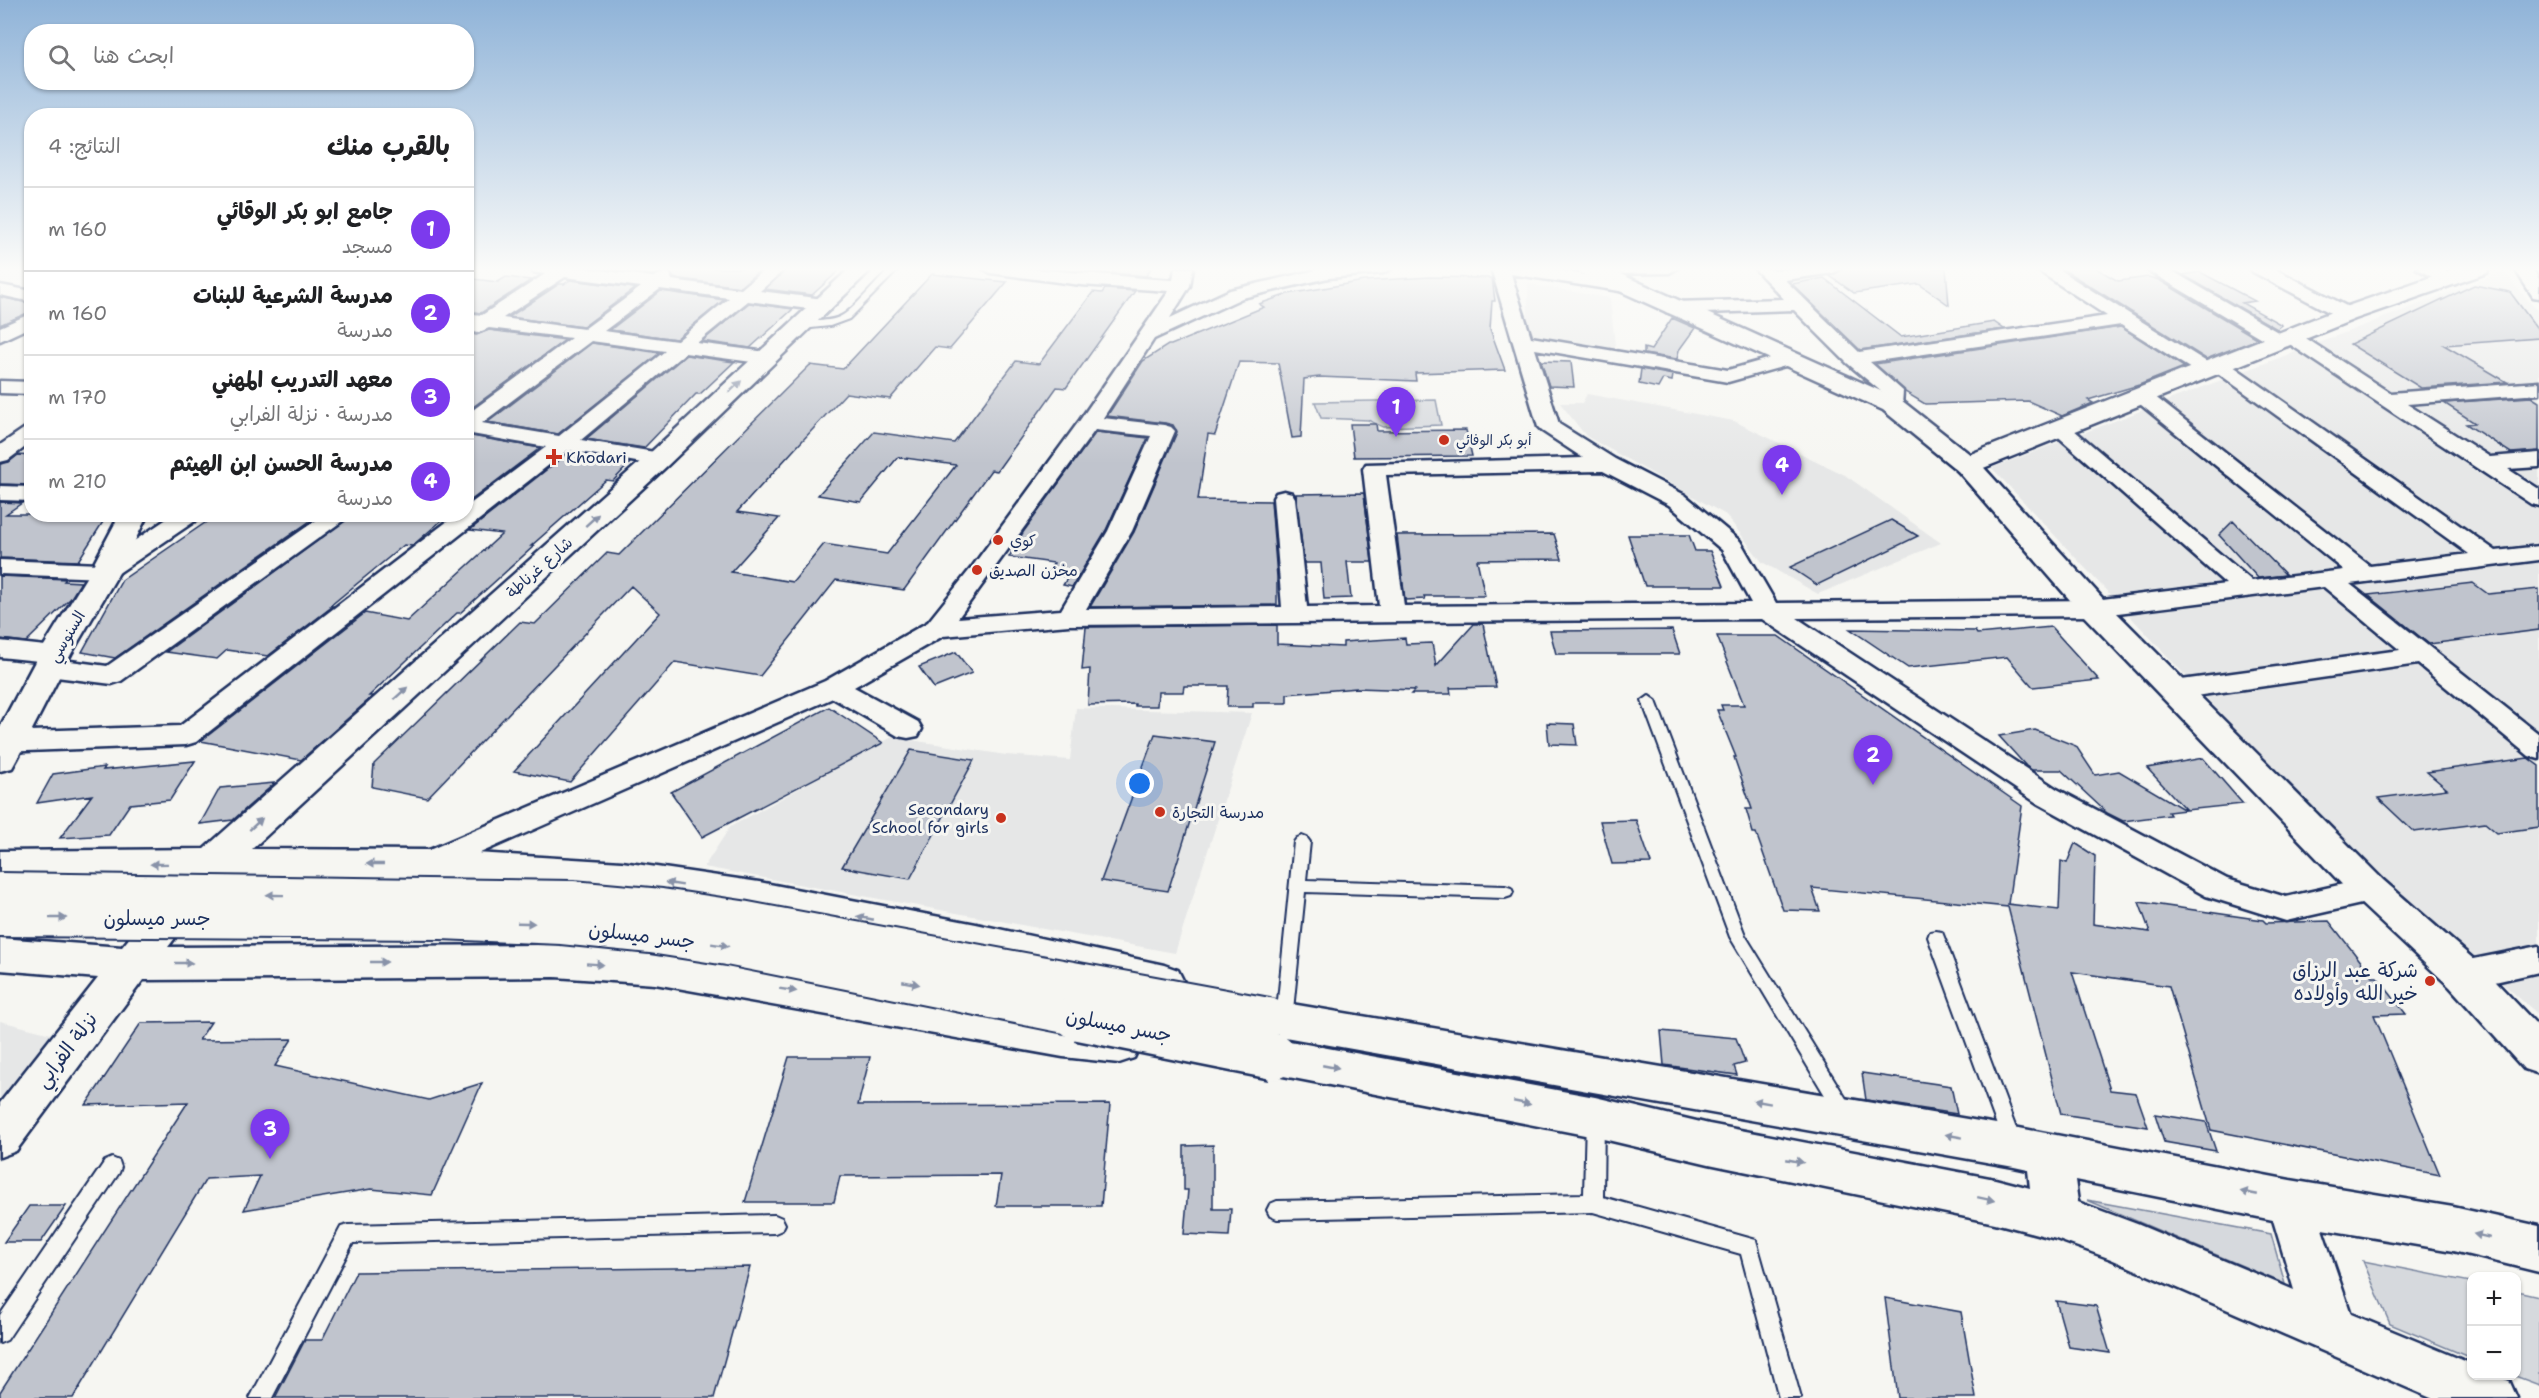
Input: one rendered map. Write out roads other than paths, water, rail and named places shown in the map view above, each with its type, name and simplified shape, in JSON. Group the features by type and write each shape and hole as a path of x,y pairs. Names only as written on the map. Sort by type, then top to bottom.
{"main road":[{"name":"شارع غرناطة","path":"132,964 213,863 659,459 794,333"},
{"path":"1730,333 1892,405 1967,465 2094,608 2370,890 2464,975 2539,1056"},
{"path":"1967,465 2300,333"},
{"name":"السنوسي","path":"3,748 51,660 105,571 130,522"},
{"path":"0,866 213,863 426,864 622,876 759,897 1109,968 1198,991 1275,1031 1595,1117 1709,1144 1995,1201 2056,1218 2120,1240 2490,1398"},
{"name":"جسر ميسلون","path":"0,892 449,897 572,900 661,908 764,924 1275,1031"},
{"name":"جسر ميسلون","path":"0,917 441,920 562,925 651,934 1275,1031"},
{"path":"0,954 132,964 555,961 655,968 1063,1039 1168,1050 1275,1031 1707,1092 2032,1150 2290,1202 2453,1229 2539,1249"},
{"name":"نزلة الفرابي","path":"0,1137 132,964"},
{"path":"1707,1092 1709,1144"},
{"path":"2032,1150 2056,1218"},
{"path":"2290,1202 2332,1331"}],"street":[{"path":"567,333 683,345 767,358"},
{"path":"474,420 591,333"},
{"path":"474,513 564,443 697,333"},
{"path":"426,864 834,687 938,628 1089,423 1148,333"},
{"path":"1146,336 1152,333"},
{"path":"1521,333 1549,427 1607,464 1677,500 1732,546 1768,611 2047,796 2217,888 2286,909 2370,890"},
{"path":"1828,333 1854,359 1893,391 1892,405"},
{"path":"1854,359 2028,333"},
{"path":"2150,333 2212,368 2491,559"},
{"path":"2275,333 2385,399 2539,499"},
{"path":"1523,341 1728,376 1789,359"},
{"path":"0,387 24,388"},
{"path":"2385,399 2539,388"},
{"path":"2142,396 2366,575"},
{"path":"1069,617 1120,531 1164,431 1089,423"},
{"path":"474,427 659,459"},
{"path":"2060,428 2246,589"},
{"path":"11,448 24,438"},
{"path":"2485,464 2539,460"},
{"path":"1392,614 1374,469 1607,464"},
{"path":"0,493 24,494"},
{"path":"1284,498 1295,615"},
{"path":"0,567 105,571 178,522"},
{"path":"0,649 112,675 330,522"},
{"path":"3,748 186,735 462,522"},
{"path":"938,628 1069,617 2094,608 2539,553"},
{"path":"2330,579 2539,748"},
{"path":"2174,690 2423,655"},
{"path":"834,687 908,729"},
{"path":"2464,975 2539,959"}],"lane":[{"path":"1649,701 1738,936 1848,1118"},
{"path":"1275,1031 1302,842"},
{"path":"1297,886 1504,892"},
{"path":"1936,937 2032,1150"},
{"path":"1593,1203 1595,1117"},
{"path":"0,1333 112,1167"},
{"path":"1277,1210 1593,1203 1749,1247 1790,1398"},
{"path":"261,1398 348,1234 775,1224"}],"place":[{"name":"جامع ابو بكر الوقائي","path":"1396,437"},
{"name":"أبو بكر الوفائي","path":"1444,440"},
{"name":"Khodari","path":"554,457"},
{"name":"مدرسة الحسن ابن الهيثم","path":"1782,495"},
{"name":"كوي","path":"998,540"},
{"name":"مخزن الصديق","path":"977,570"},
{"name":"مدرسة الشرعية للبنات","path":"1873,785"},
{"name":"مدرسة التجارة","path":"1160,812"},
{"name":"Secondary School for girls","path":"1001,818"},
{"name":"شركة عبد الرزاق خير الله وأولاده","path":"2430,981"},
{"name":"معهد التدريب المهني","path":"270,1159"}]}
